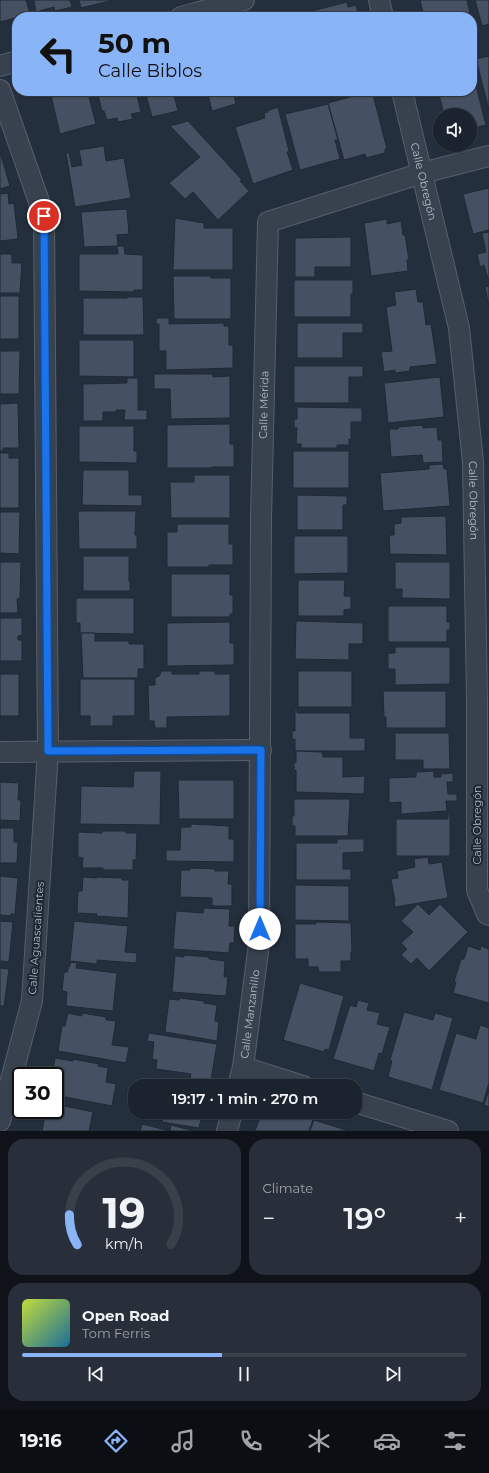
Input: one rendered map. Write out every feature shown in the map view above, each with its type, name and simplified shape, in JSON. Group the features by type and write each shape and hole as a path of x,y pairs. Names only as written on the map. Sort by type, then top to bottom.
{"street":[{"path":"200,12 244,0"},
{"path":"379,0 382,12"},
{"path":"0,66 12,62"},
{"name":"Calle Aguascalientes","path":"0,90 44,216 48,751 32,1001 0,1121"},
{"name":"Calle Obregón","path":"403,96 458,328 473,462 483,701 477,890 487,914 489,915"},
{"path":"422,173 489,156"},
{"name":"Calle Mérida","path":"261,750 261,518 268,222 422,173"},
{"path":"0,752 261,750"},
{"name":"Calle Manzanillo","path":"241,1077 260,944 261,750"},
{"path":"241,1077 255,1079"},
{"path":"362,1104 448,1131"},
{"path":"227,1131 230,1119"}],"building":[{"path":"0,0 26,0 29,12 12,12 12,19 0,22"},
{"path":"34,0 70,0 72,7 55,11 54,7 36,12"},
{"path":"79,0 114,0 81,8"},
{"path":"420,0 467,0 470,12 423,12"},
{"path":"475,0 489,0 489,24 482,26"},
{"path":"347,2 348,7 356,5 358,12 308,12"},
{"path":"489,56 489,110 477,63 477,59"},
{"path":"477,90 486,125 477,127 477,108 442,108 439,96 477,96"},
{"path":"51,96 89,96 96,124 60,134"},
{"path":"98,96 137,96 141,112 131,114 133,119 118,122 117,118 107,120 104,111 102,111"},
{"path":"146,96 174,96 178,111 152,117"},
{"path":"208,96 234,96 236,104 212,111"},
{"path":"354,96 373,96 387,149 385,149 385,153 366,158 365,154 344,160 328,103"},
{"path":"328,104 338,140 335,140 340,159 300,170 285,114"},
{"path":"278,107 289,151 287,152 293,170 253,184 235,127 265,118 264,113"},
{"path":"188,121 242,180 240,181 249,191 218,220 193,192 185,199 169,183 200,157 170,126"},
{"path":"104,146 106,161 124,158 131,198 75,207 66,153 69,153 72,167 82,165 79,150"},
{"path":"0,152 10,186 0,189"},
{"path":"489,188 489,230 473,234 463,194"},
{"path":"8,193 9,204 14,203 18,239 0,241 0,194"},
{"path":"127,209 129,234 117,235 118,246 84,247 81,212"},
{"path":"175,218 204,223 204,228 233,228 233,270 173,270"},
{"path":"387,219 387,224 401,221 409,260 407,260 408,271 371,276 364,223"},
{"path":"489,232 488,279 484,265 480,267 477,254 486,252 482,233"},
{"path":"351,237 351,267 315,267 315,277 295,277 295,238"},
{"path":"117,246 124,246 125,254 143,255 143,290 134,290 134,292 79,291 79,254 118,254"},
{"path":"0,254 12,254 12,263 22,263 20,293 0,293"},
{"path":"173,276 211,276 211,278 231,278 231,319 174,319"},
{"path":"294,280 353,280 353,294 351,294 351,317 294,317"},
{"path":"489,286 489,307 485,287"},
{"path":"416,289 418,302 423,302 426,325 431,324 437,364 410,367 410,371 395,373 395,370 384,372 381,352 392,351 386,307 396,305 394,292"},
{"path":"0,296 19,296 19,339 0,339"},
{"path":"143,297 144,335 83,335 83,298"},
{"path":"156,318 169,318 169,324 224,323 224,326 229,326 229,345 233,345 233,368 166,370 166,351 159,351 159,324 156,324"},
{"path":"297,323 363,323 363,333 343,333 343,358 297,358"},
{"path":"79,340 134,340 134,377 79,376"},
{"path":"0,351 20,351 19,394 0,394"},
{"path":"294,366 363,366 363,377 349,377 349,403 294,403"},
{"path":"154,374 213,374 213,377 230,376 230,418 171,419 170,389 154,389"},
{"path":"440,377 444,417 388,423 384,383"},
{"path":"127,378 138,378 138,410 147,410 147,420 124,420 125,410 116,410 116,412 103,412 103,421 83,421 83,384 127,383"},
{"path":"18,403 19,448 3,448 3,451 0,451 0,404"},
{"path":"297,407 362,408 362,422 351,422 351,440 349,439 349,445 337,445 337,448 301,448 301,444 296,444 297,428 294,428 294,419 297,419"},
{"path":"230,424 230,444 234,444 234,467 167,468 167,425"},
{"path":"423,425 423,428 437,427 438,440 442,440 443,462 423,463 422,455 391,457 389,429"},
{"path":"79,426 134,426 134,451 137,451 137,463 79,462"},
{"path":"293,451 349,451 349,488 293,488"},
{"path":"0,453 9,453 9,458 19,458 19,508 0,508"},
{"path":"443,464 444,469 447,469 450,506 383,511 380,473 429,469 429,465"},
{"path":"83,470 129,470 129,495 142,495 142,506 82,505"},
{"path":"194,475 230,475 230,518 171,518 170,482 194,482"},
{"path":"297,495 347,496 347,505 343,505 343,530 297,530"},
{"path":"78,511 136,511 135,535 137,535 137,549 79,549"},
{"path":"0,512 20,512 19,554 0,553"},
{"path":"446,516 447,555 390,554 389,535 394,535 394,524 401,523 401,517"},
{"path":"177,524 229,524 229,544 233,544 233,565 209,565 209,567 167,567 167,532 177,532"},
{"path":"294,536 348,536 348,573 294,574"},
{"path":"83,556 129,556 130,591 83,591"},
{"path":"0,562 21,562 20,598 17,599 18,613 0,613"},
{"path":"395,562 450,562 450,599 402,598 402,589 395,589"},
{"path":"171,574 230,574 230,595 233,595 233,614 230,614 230,617 171,617"},
{"path":"298,580 345,580 344,596 351,596 351,609 344,610 344,616 298,616"},
{"path":"76,598 134,598 134,634 80,633 80,623 76,623"},
{"path":"388,606 447,606 447,622 450,622 450,630 447,630 447,642 388,642"},
{"path":"0,618 22,618 22,635 18,636 18,640 22,640 22,661 0,661"},
{"path":"296,621 363,623 363,644 349,644 349,660 295,659"},
{"path":"230,622 230,643 234,643 234,665 167,666 167,623"},
{"path":"81,633 95,633 95,641 129,641 129,644 144,644 144,669 138,669 138,678 83,678"},
{"path":"395,647 450,647 450,684 395,685 395,669 388,669 388,653 395,653"},
{"path":"161,671 172,671 172,674 199,674 199,671 215,671 215,674 230,674 230,716 167,717 167,728 155,728 154,721 149,721 148,685 155,685 155,677 160,675"},
{"path":"298,671 352,671 352,707 298,707"},
{"path":"0,674 19,674 19,716 0,716"},
{"path":"80,679 135,679 135,716 113,716 113,726 90,726 90,716 80,716"},
{"path":"383,691 446,691 446,728 386,728"},
{"path":"295,709 297,709 297,713 350,713 350,738 365,738 365,751 295,751 295,739 292,739 292,731 295,731"},
{"path":"395,733 449,733 450,769 423,769 423,760 395,760"},
{"path":"296,751 322,752 323,757 343,757 343,777 365,776 364,794 296,792 296,770 294,770 294,762 296,763"},
{"path":"134,771 161,771 160,825 80,824 81,786 133,787"},
{"path":"434,771 434,777 441,777 441,774 453,773 453,782 447,782 448,794 457,794 457,801 446,801 447,811 401,814 401,802 389,803 389,778 416,777 416,772"},
{"path":"178,780 234,780 234,819 179,819"},
{"path":"0,782 19,783 18,800 21,800 20,821 0,820"},
{"path":"294,799 350,799 348,836 295,836 295,826 292,826 292,816 294,816"},
{"path":"448,814 450,814 450,856 396,856 396,819 448,819"},
{"path":"191,824 229,826 229,839 234,839 234,862 166,861 166,850 180,850 181,827 191,827"},
{"path":"0,828 14,828 14,842 18,842 17,863 0,863"},
{"path":"102,831 126,831 126,833 137,833 136,860 133,860 133,870 82,868 83,858 78,857 78,832 102,833"},
{"path":"337,839 364,839 364,852 343,853 343,869 351,869 351,880 296,880 296,843 337,843"},
{"path":"428,857 429,864 442,862 448,898 395,907 391,879 398,878 397,871 415,867 414,859"},
{"path":"190,868 229,871 228,884 232,884 232,906 212,906 212,898 180,897 181,870 190,870"},
{"path":"0,876 18,878 15,914 11,914 11,916 0,915"},
{"path":"83,877 122,878 122,880 129,880 128,918 77,913 78,891 82,891"},
{"path":"295,885 349,886 349,921 295,920"},
{"path":"418,904 429,915 440,904 468,932 429,971 417,958 411,964 401,955 407,949 401,943 413,932 401,921"},
{"path":"204,908 230,909 229,926 235,926 234,943 230,943 229,953 173,949 176,911 203,913"},
{"path":"0,921 13,922 9,962 0,961"},
{"path":"74,921 128,926 125,952 137,953 136,963 97,960 97,964 70,961"},
{"path":"316,922 351,923 351,961 341,961 341,972 319,972 318,967 308,967 308,959 295,959 295,924 316,924"},
{"path":"468,946 480,950 481,946 489,949 489,1003 453,993 456,982 454,982 461,959 464,959"},
{"path":"184,955 209,957 209,959 225,961 224,977 228,977 226,996 172,992 175,956 184,957"},
{"path":"71,962 77,963 76,968 117,973 113,1011 66,1006 67,992 62,991 64,972 67,972"},
{"path":"0,968 9,969 4,1006 0,1006"},
{"path":"300,983 344,996 329,1050 325,1049 324,1052 283,1040"},
{"path":"180,998 204,1001 204,1003 217,1005 215,1021 219,1022 217,1041 165,1032 169,999 179,1000"},
{"path":"358,1000 369,1003 367,1010 380,1013 377,1024 390,1027 382,1054 379,1053 374,1071 333,1059 350,1005 356,1007"},
{"path":"404,1012 433,1020 435,1013 453,1018 432,1090 388,1077 392,1061 390,1060"},
{"path":"68,1013 82,1016 82,1013 106,1017 106,1020 116,1021 112,1045 129,1047 126,1063 58,1051 62,1026 65,1026"},
{"path":"480,1025 489,1028 489,1083 483,1103 439,1090 456,1033 476,1039"},
{"path":"149,1033 217,1044 211,1079 190,1079 191,1074 156,1069 157,1060 152,1059 154,1042 147,1041"},
{"path":"55,1058 73,1061 73,1059 99,1064 98,1066 108,1068 106,1082 116,1084 112,1106 64,1097 64,1067 54,1067"},
{"path":"489,1090 489,1107 484,1105"},
{"path":"64,1106 93,1112 89,1131 42,1131 44,1119 64,1119"},
{"path":"163,1119 201,1119 199,1128 162,1122"},
{"path":"259,1119 313,1119 309,1131 255,1131"},
{"path":"314,1120 349,1131 310,1131"},
{"path":"142,1124 170,1131 140,1131"},
{"path":"171,1125 194,1131 170,1131"}],"route":[{"path":"44,216 48,575 48,751 261,750 260,929"}]}
